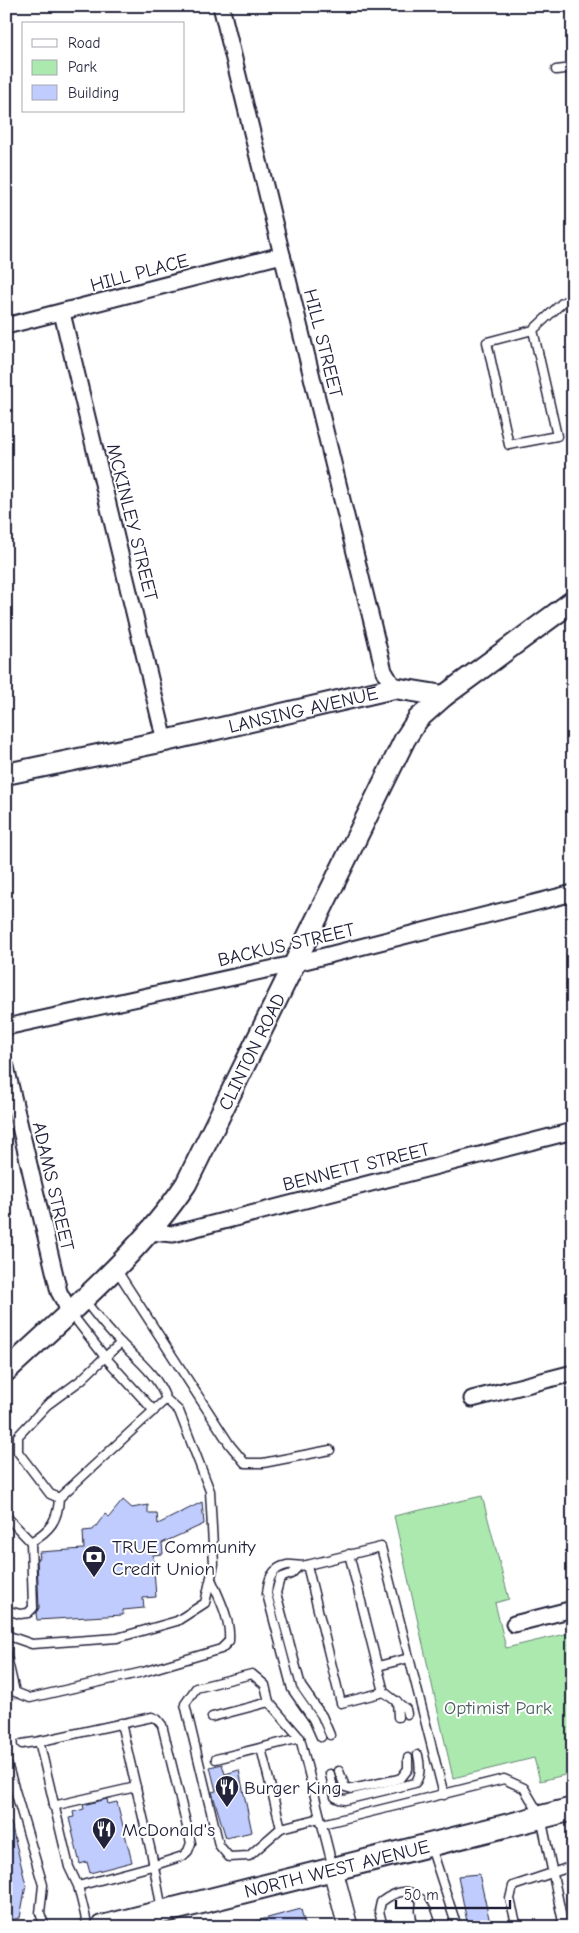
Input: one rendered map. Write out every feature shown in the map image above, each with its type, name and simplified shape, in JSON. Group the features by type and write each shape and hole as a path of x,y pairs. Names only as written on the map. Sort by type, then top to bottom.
{"main road":[{"path":"444,696 573,601"},
{"name":"LANSING AVENUE","path":"6,774 165,741 394,688 444,696"},
{"name":"CLINTON ROAD","path":"6,1370 115,1267 148,1232 186,1184 406,739 418,719 444,696"},
{"name":"NORTH WEST AVENUE","path":"102,1927 149,1918 573,1809"}],"street":[{"name":"HILL STREET","path":"221,6 384,671 394,688"},
{"name":"HILL PLACE","path":"6,326 282,255"},
{"name":"MCKINLEY STREET","path":"62,313 165,741"},
{"name":"BACKUS STREET","path":"6,1027 294,964 573,893"},
{"name":"ADAMS STREET","path":"6,1068 59,1292 76,1305"},
{"name":"BENNETT STREET","path":"148,1232 173,1234 573,1131"},
{"path":"472,1399 573,1373"},
{"path":"514,1624 573,1609"},
{"path":"333,1870 348,1927"}],"lane":[{"path":"556,70 573,68"},
{"path":"533,330 557,436 509,445 487,342 533,330 562,303 573,297"},
{"path":"115,1267 230,1445 244,1463 264,1463 330,1450"},
{"path":"6,1635 32,1644 117,1638 177,1621 205,1603 211,1579 214,1564 210,1491 179,1412 166,1399 162,1388 151,1374 121,1343 76,1305"},
{"path":"76,1305 105,1357 154,1411"},
{"path":"58,1498 50,1494 18,1452 18,1436 47,1405 81,1380 121,1343"},
{"path":"31,1542 45,1533 58,1514 58,1498 166,1399"},
{"path":"6,1516 31,1542 33,1608 28,1613 20,1614 6,1610"},
{"path":"321,1737 313,1719 292,1689 267,1594 268,1579 277,1569 288,1565 298,1567 381,1547 444,1795"},
{"path":"349,1554 384,1692 398,1701 406,1709 407,1714"},
{"path":"307,1565 341,1703 384,1692"},
{"path":"298,1567 291,1574 280,1578 276,1593 301,1686 322,1716 330,1735"},
{"path":"6,1654 15,1692 30,1698 142,1672 221,1649 229,1641 230,1633 211,1579"},
{"path":"378,1666 409,1658"},
{"path":"333,1870 321,1821 300,1738 269,1702 265,1685 252,1674 196,1688 185,1704 219,1845 229,1857 249,1856 281,1828 321,1821 444,1795 504,1779 524,1788 542,1817 564,1927"},
{"path":"398,1701 398,1717"},
{"path":"212,1717 269,1702"},
{"path":"22,1744 152,1717 162,1725 191,1843 188,1850 184,1856 78,1886"},
{"path":"122,1724 152,1856 149,1918"},
{"path":"216,1759 300,1738"},
{"path":"41,1741 40,1745 69,1867 78,1886 88,1927"},
{"path":"261,1748 281,1828"},
{"path":"330,1774 335,1797 345,1800 415,1783 418,1780 419,1773 418,1755"},
{"path":"339,1771 345,1787 352,1789 402,1778 408,1769 408,1758"},
{"path":"6,1760 43,1885 40,1913 45,1927"},
{"path":"54,1806 136,1787"},
{"path":"431,1845 456,1927"},
{"path":"517,1927 510,1899 513,1886 552,1871 573,1866"},
{"path":"383,1927 379,1911 380,1902 392,1894 405,1891 421,1898 428,1912 432,1927"},
{"path":"421,1898 420,1911 423,1927"}],"green space":[{"name":"Optimist Park","path":"482,1496 509,1599 495,1603 506,1648 573,1632 573,1773 540,1781 534,1758 453,1778 394,1516"}],"building":[{"name":"TRUE Community Credit Union","path":"123,1500 132,1508 148,1505 148,1513 157,1513 158,1524 202,1502 204,1524 162,1543 163,1554 153,1555 156,1597 143,1598 144,1608 123,1610 123,1615 37,1620 36,1613 39,1608 37,1559 40,1558 39,1552 84,1549 83,1531 93,1530 105,1514 109,1517"},
{"path":"222,1764 225,1774 239,1770 252,1832 226,1838 212,1792 216,1791 210,1767"},
{"path":"107,1799 108,1804 117,1802 132,1862 90,1873 87,1862 80,1864 69,1818 74,1817 73,1812 84,1809 83,1805"},
{"path":"11,1823 26,1885 20,1918 6,1921 6,1824"},
{"path":"479,1874 491,1927 468,1927 458,1876"},
{"path":"301,1909 305,1927 250,1927 249,1923"}],"place":[{"name":"TRUE Community Credit Union","path":"94,1578"},
{"name":"Burger King","path":"227,1808"},
{"name":"McDonald's","path":"104,1850"}]}
